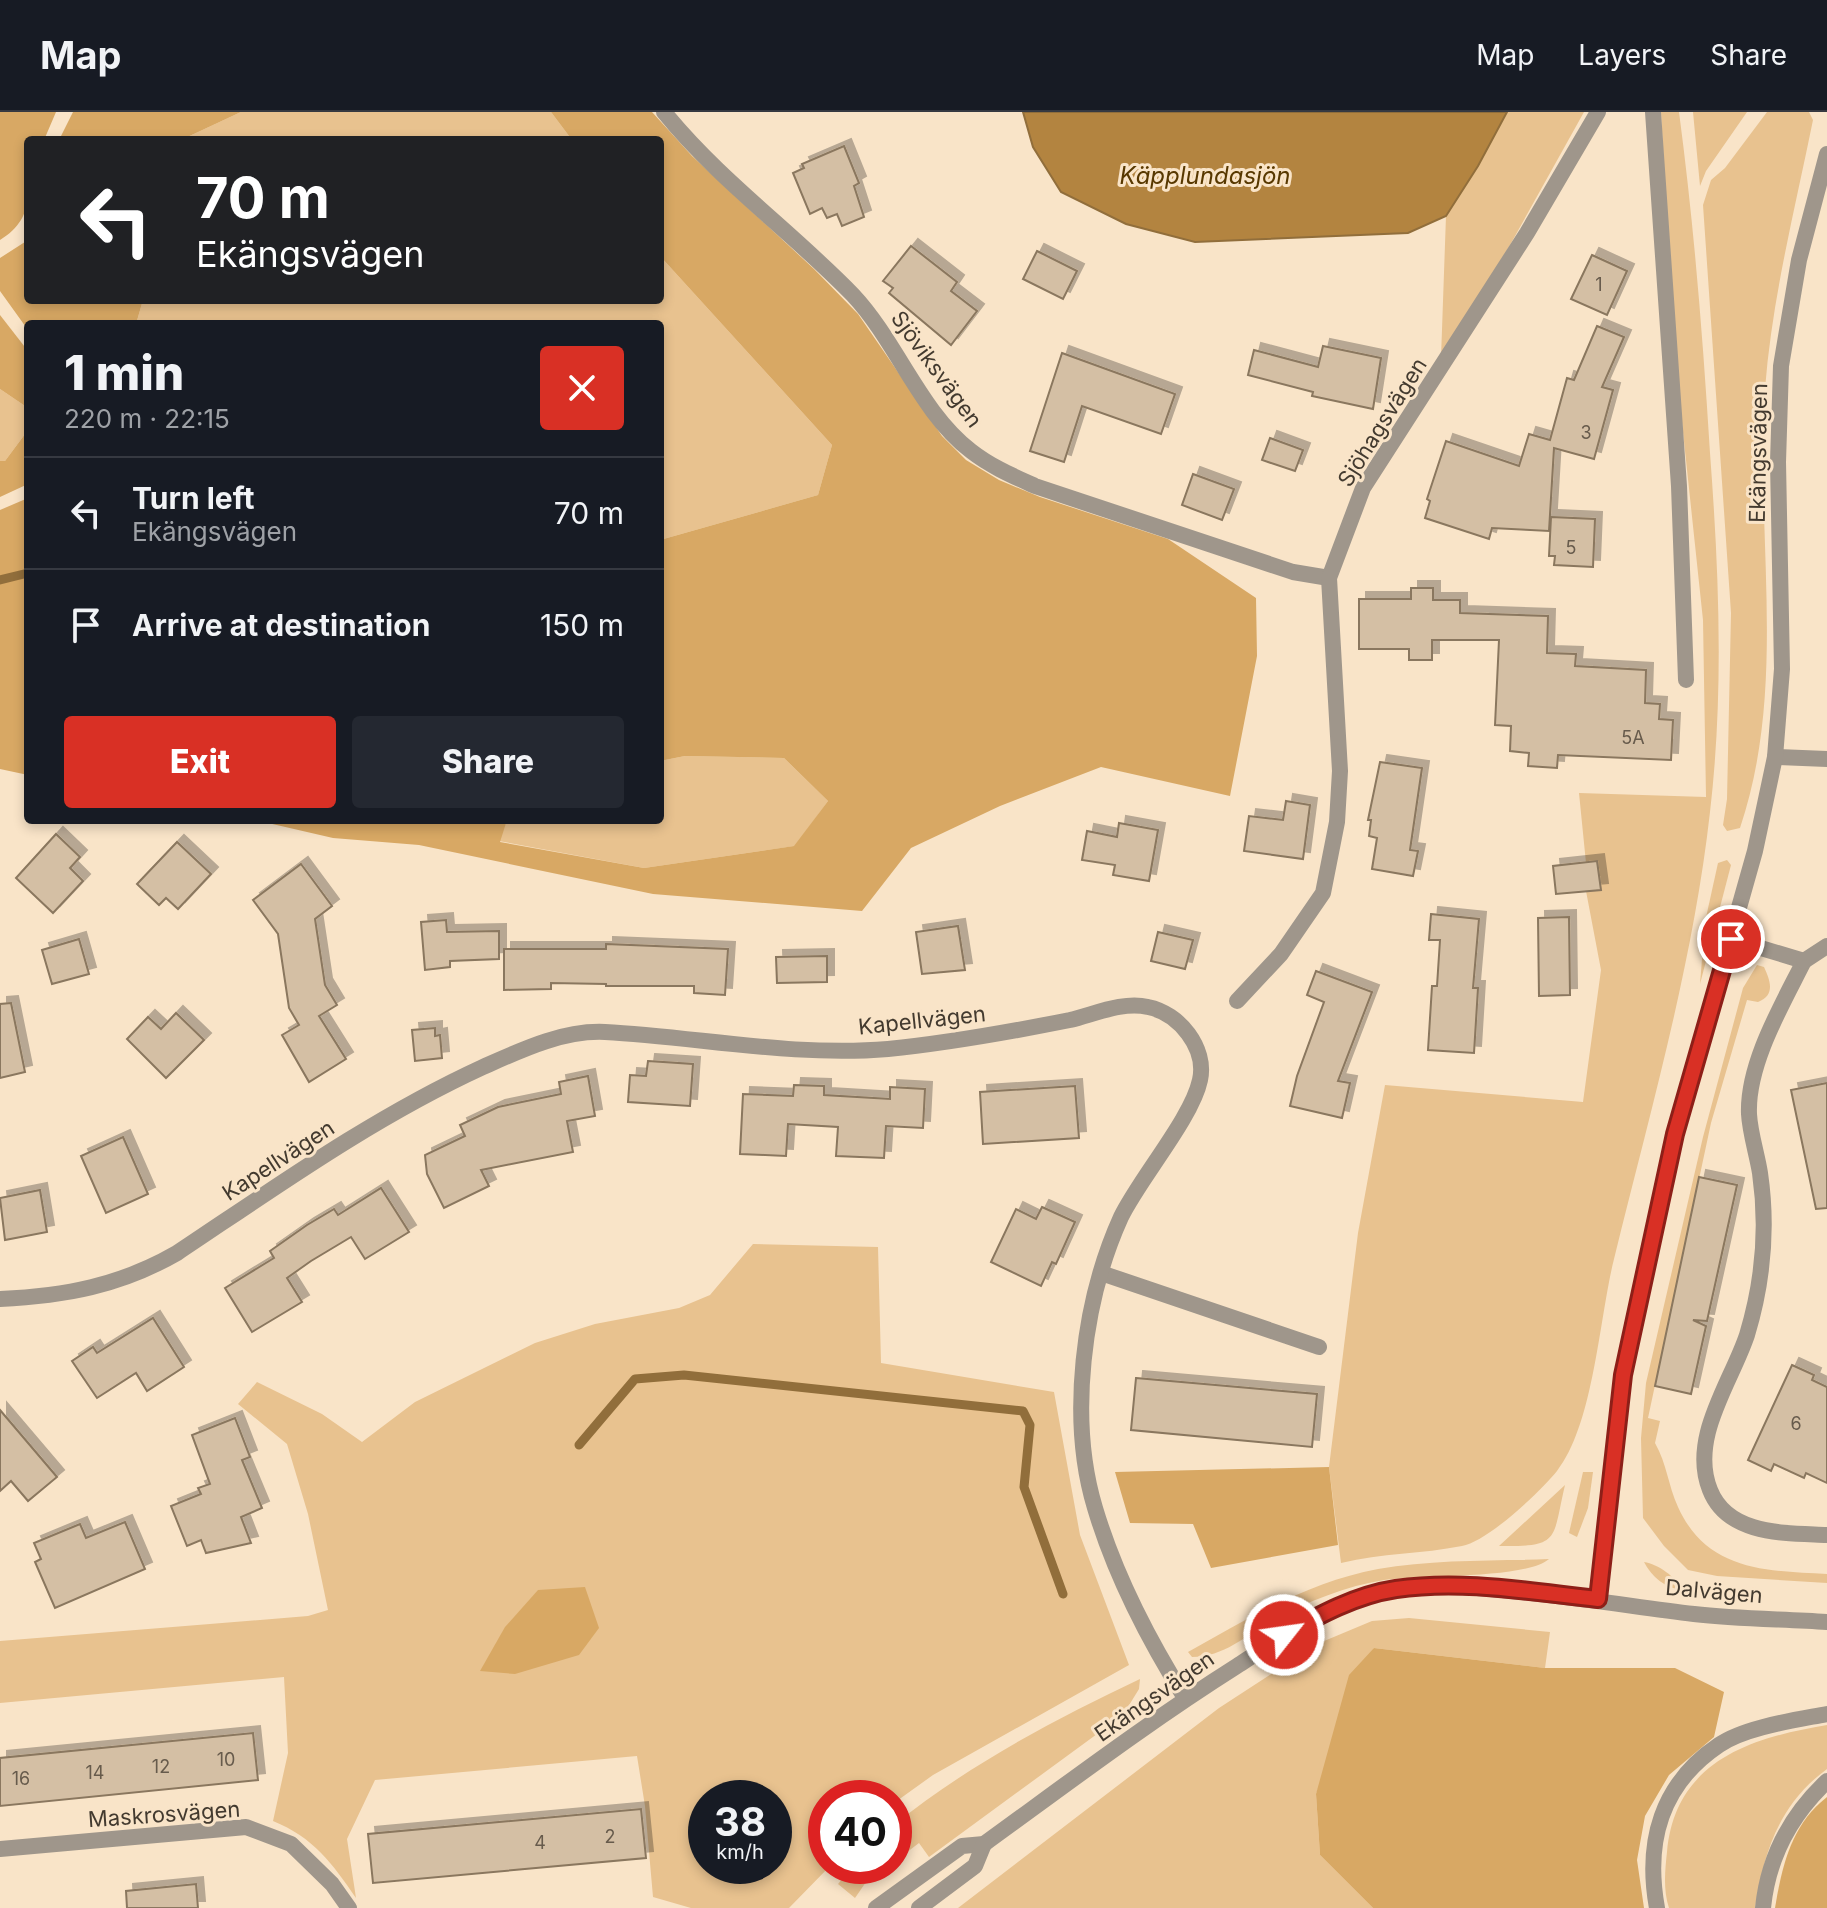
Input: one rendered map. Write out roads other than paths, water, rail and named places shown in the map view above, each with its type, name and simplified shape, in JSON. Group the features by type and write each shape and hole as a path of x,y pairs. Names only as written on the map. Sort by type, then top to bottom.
{"street":[{"name":"Sjöviksvägen","path":"664,112 855,298 886,337 935,412 970,450 999,470 1035,486 1293,572 1329,578"},
{"name":"Sjöhagsvägen","path":"1237,1001 1281,954 1308,918 1323,893 1333,853 1340,771 1329,578 1363,488 1527,233 1598,112"},
{"path":"1653,112 1679,486 1686,680"},
{"name":"Ekängsvägen","path":"876,1908 962,1846 984,1844 1185,1698 1325,1612 1394,1589 1447,1586 1598,1599 1623,1375 1675,1134 1731,939 1775,757 1782,669 1778,462 1781,366 1799,260 1827,154"},
{"path":"1775,757 1827,759"},
{"path":"1731,939 1804,961"},
{"path":"1827,946 1804,961 1762,1045 1749,1112 1765,1211 1764,1258 1747,1335 1714,1415 1705,1448 1710,1491 1732,1519 1768,1531 1827,1535"},
{"name":"Kapellvägen","path":"0,1299 91,1290 142,1272 177,1253 396,1111 495,1062 569,1035 596,1031 824,1050 875,1049 998,1034 1114,1009 1148,1007 1169,1015 1188,1032 1200,1059 1200,1081 1182,1116 1132,1195 1110,1242 1092,1303 1082,1397 1094,1506 1132,1601 1160,1659 1185,1698"},
{"path":"1101,1273 1319,1347"},
{"name":"Dalvägen","path":"1598,1599 1696,1614 1827,1622"},
{"path":"1657,1908 1651,1873 1655,1834 1665,1805 1682,1780 1720,1744 1781,1723 1827,1714"},
{"path":"1763,1908 1772,1864 1789,1825 1827,1781"},
{"name":"Maskrosvägen","path":"0,1849 246,1827 291,1844 332,1884 349,1908"},
{"name":"Ekängsvägen","path":"919,1908 975,1866 984,1844"}],"water":[{"name":"Käpplundasjön","path":"1023,112 1507,112 1446,216 1408,233 1195,242 1126,224 1061,192 1033,147"}],"waterway":[{"path":"0,580 24,574"},
{"path":"579,1445 635,1379 684,1375 1023,1411 1030,1425 1024,1487 1063,1594"}]}
